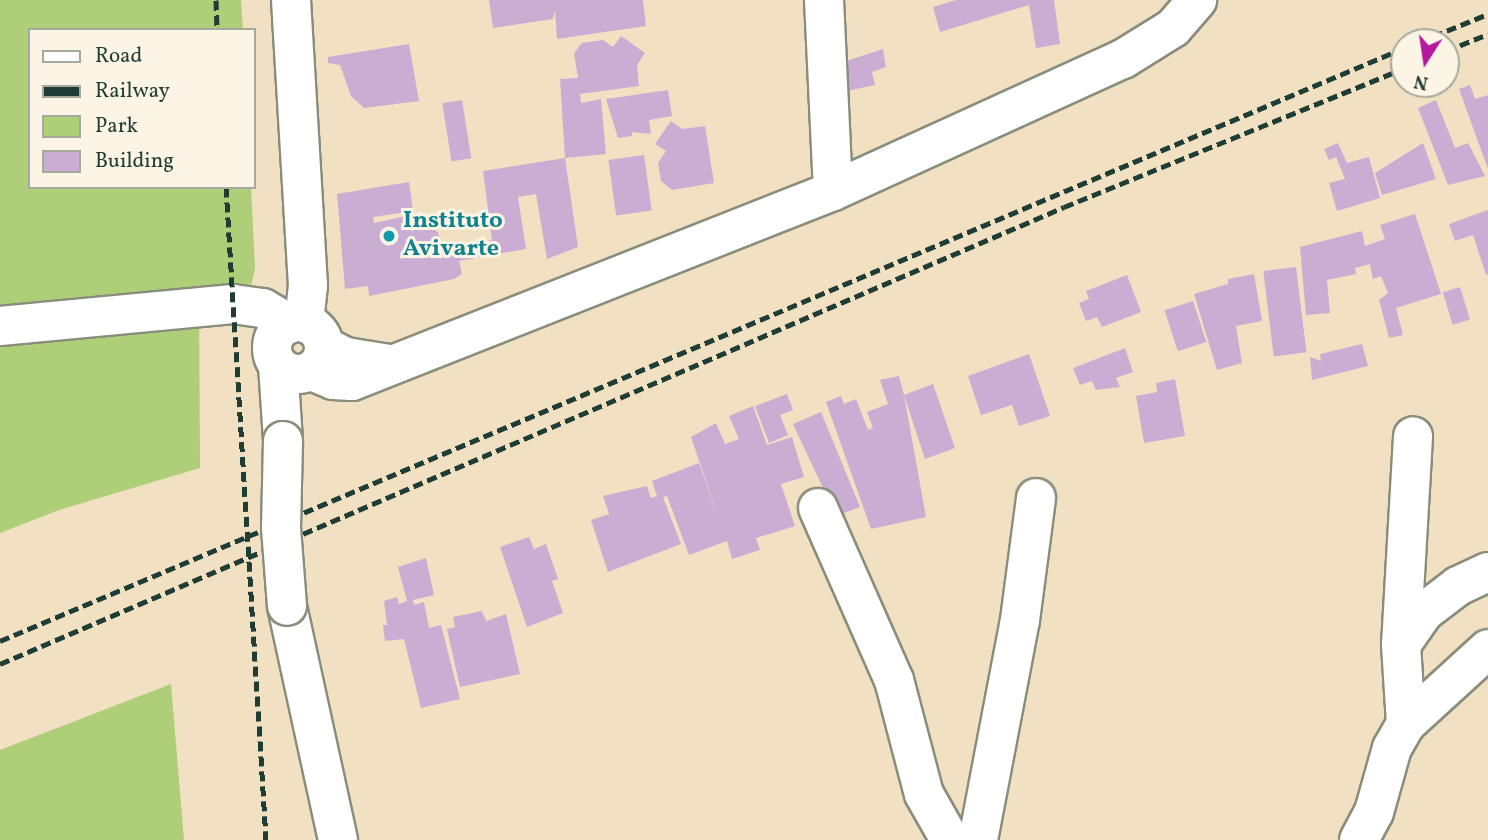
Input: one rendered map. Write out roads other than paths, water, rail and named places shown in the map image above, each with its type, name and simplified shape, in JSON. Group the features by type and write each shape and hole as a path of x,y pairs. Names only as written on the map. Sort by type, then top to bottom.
{"street":[{"path":"291,0 308,285 283,436 281,528 287,606 338,840"},
{"path":"824,0 833,191"},
{"path":"0,326 193,310 233,304 263,308 298,350 398,365 833,191 1124,59 1173,27 1197,0"},
{"path":"1406,724 1401,645 1413,436"},
{"path":"978,840 1020,620 1036,498"},
{"path":"818,508 894,680 924,794 950,840"},
{"path":"1401,645 1424,612 1458,586 1488,572"},
{"path":"1359,840 1374,812 1392,748 1406,724 1488,649"}],"railway":[{"path":"216,0 217,28"},
{"path":"1454,28 1488,14"},
{"path":"1460,45 1488,34"},
{"path":"0,641 1390,54"},
{"path":"0,664 1064,207 1390,74"},
{"path":"226,189 266,840"}],"place":[{"name":"Instituto Avivarte","path":"389,236"}]}
